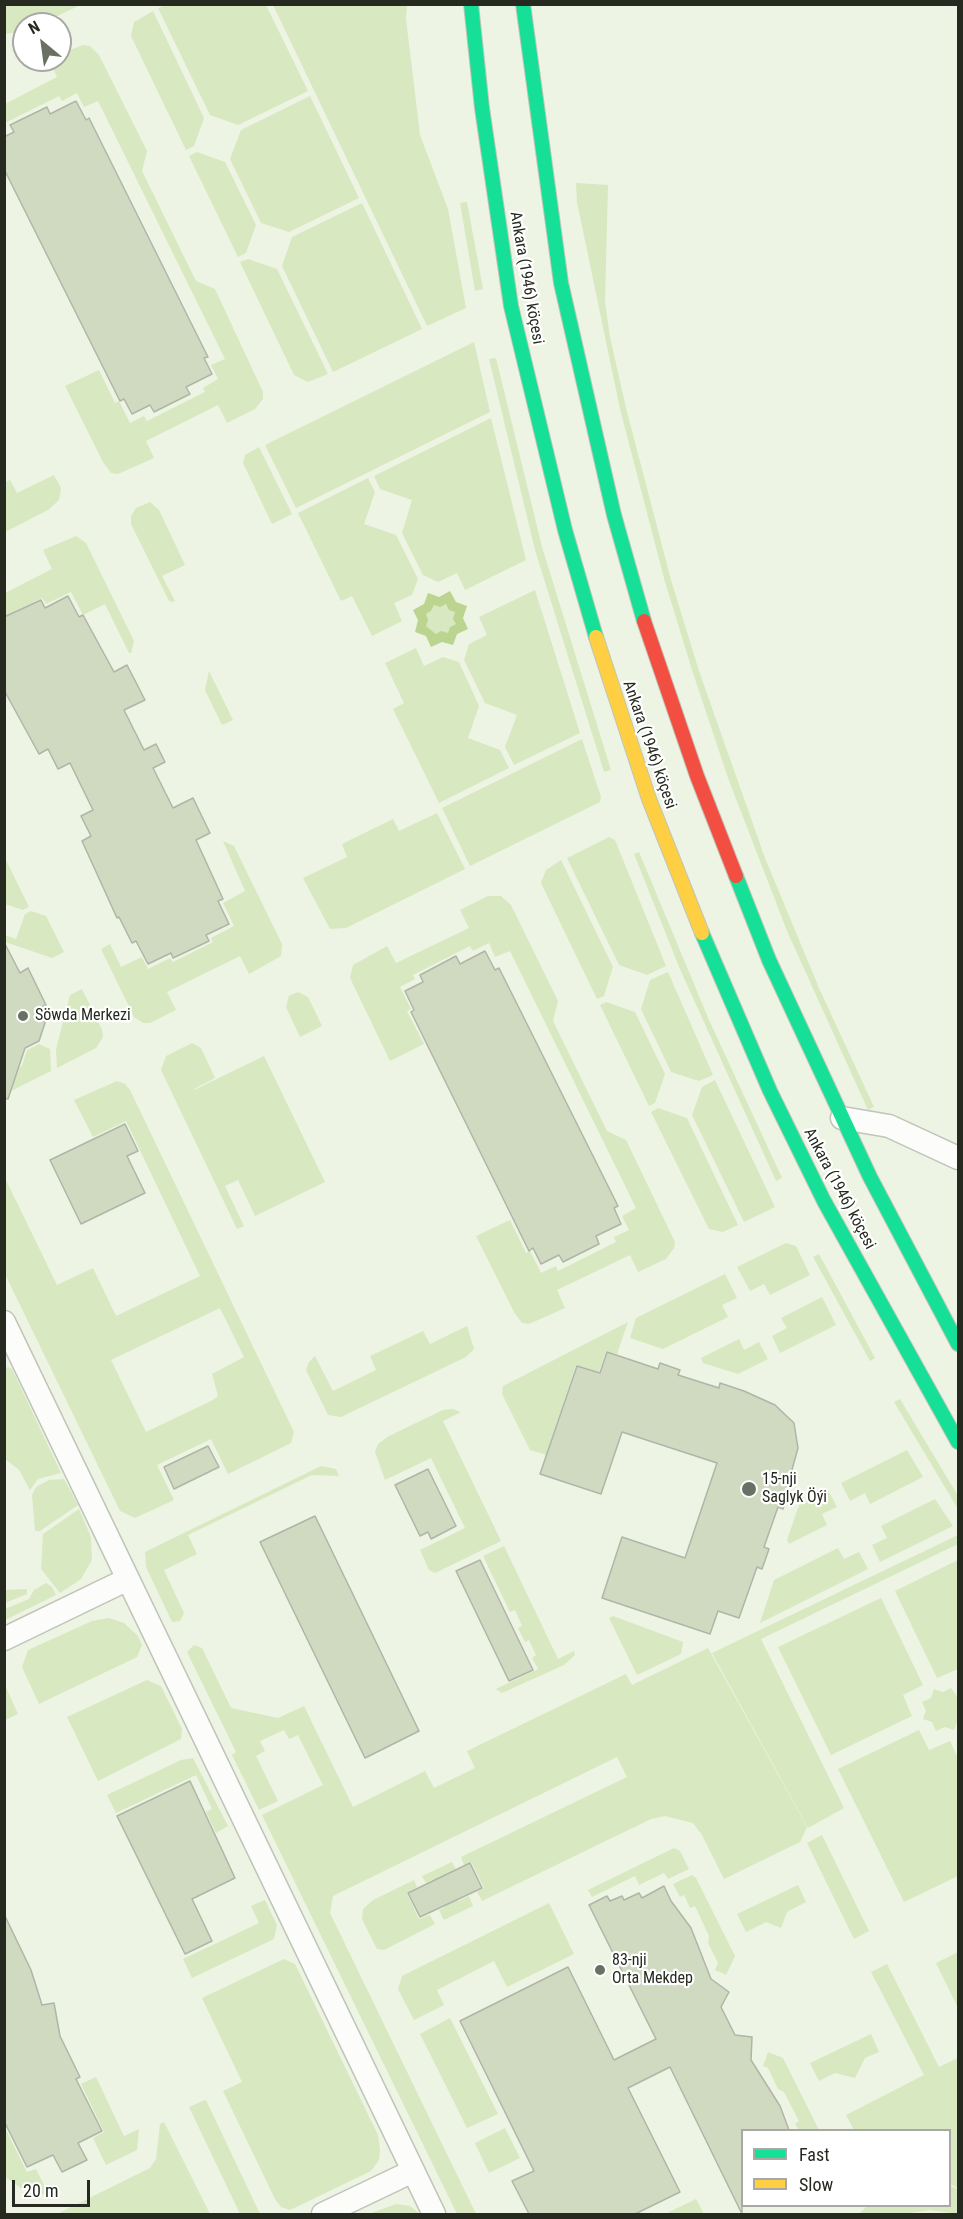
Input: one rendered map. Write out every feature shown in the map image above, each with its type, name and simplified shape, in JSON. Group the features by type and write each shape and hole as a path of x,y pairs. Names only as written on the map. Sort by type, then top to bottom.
{"main road":[{"name":"Ankara (1946) köçesi","path":"471,4 482,108 514,317 565,530 605,668 649,799 721,980 770,1090 824,1201 958,1442"},
{"name":"Ankara (1946) köçesi","path":"523,4 561,283 614,515 652,647 697,776 769,960 842,1118 958,1344"}],"street":[{"path":"842,1118 889,1126 958,1158"},
{"path":"4,1322 434,2214"},
{"path":"4,1639 128,1579"},
{"path":"323,2214 413,2171"}],"shaded area":[{"path":"5,4 80,4 66,12 12,12 12,33 5,34"},
{"path":"166,5 266,5 308,91 238,125 210,115 158,8"},
{"path":"273,5 407,5 406,19 420,135 448,209 466,308 427,326"},
{"path":"153,11 204,118 194,146 186,150 131,36 134,22"},
{"path":"83,45 90,46 99,55 147,151 142,171 196,281 215,289 263,392 263,399 255,409 227,423 218,405 146,441 154,458 118,474 111,473 103,462 65,386 99,370 115,403 119,401 130,423 144,416 147,421 205,392 203,388 218,379 211,365 225,359 98,101 84,107 77,93 62,101 59,96 5,123 5,104 57,77 55,72 72,72 72,49"},
{"path":"310,96 359,198 289,232 261,223 230,159 241,130"},
{"path":"197,152 225,162 256,225 246,253 238,257 189,156"},
{"path":"576,183 608,185 605,302 610,337 671,580 699,671 765,858 819,988 874,1107 868,1110 787,931 728,778 693,673 665,582 620,409 577,202"},
{"path":"467,202 483,289 475,291 460,203"},
{"path":"362,203 422,329 333,372 282,266 292,237"},
{"path":"248,259 277,269 328,374 308,382 294,375 240,262"},
{"path":"474,342 490,412 296,508 265,445"},
{"path":"496,358 542,547 611,770 604,772 535,550 489,359"},
{"path":"491,418 526,560 465,590 457,573 438,582 423,575 402,533 412,500 380,489 374,476"},
{"path":"259,447 292,514 272,524 243,463 245,455"},
{"path":"54,475 61,488 59,500 48,510 5,532 5,482 10,480 17,493"},
{"path":"368,478 375,492 364,524 396,535 418,579 412,595 394,603 402,621 372,636 352,596 341,601 298,513"},
{"path":"150,502 159,510 185,565 162,576 175,601 173,602 169,601 131,524 131,516 136,508"},
{"path":"76,536 86,543 134,641 131,653 105,604 83,615 71,592 46,604 42,598 5,616 5,593 52,569 43,550"},
{"path":"535,590 580,733 514,765 505,747 517,715 485,703 464,660 469,644 487,635 479,617"},
{"path":"450,591 456,602 467,606 463,618 468,629 457,634 453,645 442,642 431,647 426,636 415,632 418,620 413,610 424,604 428,593 439,597","holes":["446,604 449,610 455,612 453,619 456,624 450,627 448,633 441,631 436,634 426,626 428,620 426,614 434,605 440,607"]},
{"path":"446,604 455,612 456,624 448,633 436,634 426,626 426,614 434,605"},
{"path":"416,648 424,666 443,657 459,662 479,706 468,738 500,750 509,768 439,803 393,709 404,703 385,663"},
{"path":"209,671 233,720 222,725 205,690"},
{"path":"582,739 601,797 600,802 470,866 442,808"},
{"path":"437,813 465,869 346,928 330,929 303,878 347,857 342,844 393,819 399,831"},
{"path":"609,837 615,840 666,966 647,975 619,965 567,858"},
{"path":"223,841 234,846 282,944 281,956 249,974 240,956 167,992 176,1010 150,1023 143,1023 134,1017 101,949 110,944 121,967 142,957 148,969 170,958 173,962 213,942 211,938 234,926 223,903 245,891"},
{"path":"639,852 709,1020 782,1178 776,1181 679,967 634,854"},
{"path":"5,858 29,907 23,910 5,904"},
{"path":"561,860 613,967 604,996 597,999 541,883 546,870"},
{"path":"488,896 501,896 511,905 558,1001 553,1021 607,1131 626,1140 675,1242 674,1248 666,1259 638,1272 630,1255 557,1290 565,1308 529,1324 522,1323 514,1312 476,1236 510,1220 526,1253 530,1251 541,1273 556,1266 558,1271 616,1242 614,1237 629,1230 622,1216 636,1208 510,951 495,957 489,943 473,951 470,946 413,975 415,979 400,987 411,1009 407,1011 424,1044 390,1061 350,978 353,965 387,946 396,963 469,928 460,910"},
{"path":"31,911 46,916 64,952 52,958 5,942 5,935 16,939 25,914"},
{"path":"668,972 713,1075 699,1081 671,1072 641,1009 650,980"},
{"path":"82,989 102,1030 103,1037 96,1048 57,1068 56,1049 70,995"},
{"path":"298,992 308,997 322,1026 300,1037 286,1007 289,996"},
{"path":"606,1002 635,1012 665,1074 655,1103 649,1106 600,1005"},
{"path":"192,1043 201,1048 215,1078 194,1090 264,1056 325,1182 255,1216 238,1180 225,1186 244,1226 237,1229 161,1070 166,1056"},
{"path":"39,1044 50,1049 51,1071 7,1093 5,1075 22,1066 27,1050"},
{"path":"715,1080 775,1207 744,1222 692,1115 702,1087"},
{"path":"117,1081 125,1084 130,1090 294,1432 291,1443 228,1474 211,1439 157,1465 174,1500 135,1518 120,1511 4,1272 5,1178 57,1285 93,1268 116,1316 200,1276 126,1121 93,1137 74,1100","holes":["220,1308 244,1357 212,1374 218,1396 213,1400 146,1432 111,1360"]},
{"path":"658,1108 687,1118 738,1225 723,1232 709,1229 651,1112"},
{"path":"786,1243 796,1246 810,1275 770,1295 764,1284 750,1291 737,1267"},
{"path":"819,1254 875,1358 870,1361 813,1257"},
{"path":"725,1274 737,1298 722,1305 728,1317 663,1349 630,1338 636,1318"},
{"path":"822,1297 836,1325 780,1353 772,1336 787,1328 781,1318"},
{"path":"628,1322 617,1354 606,1351 599,1372 576,1365 546,1455 530,1450 502,1394 503,1386"},
{"path":"467,1326 474,1349 466,1357 341,1417 328,1415 306,1370 309,1362 315,1356 333,1391 376,1370 370,1356 423,1331 430,1344"},
{"path":"739,1339 744,1350 759,1342 768,1359 738,1374 703,1363 701,1358"},
{"path":"8,1367 12,1369 61,1473 38,1479 30,1490 19,1470 5,1459 4,1369"},
{"path":"900,1399 958,1496 958,1509 894,1402"},
{"path":"453,1409 461,1412 443,1421 501,1541 435,1573 429,1570 420,1550 465,1528 431,1458 385,1480 375,1452 378,1444 389,1436 443,1410"},
{"path":"907,1450 923,1477 870,1504 865,1493 850,1501 841,1483"},
{"path":"321,1466 336,1469 339,1476 312,1475 188,1535 197,1554 164,1570 184,1613 180,1621 172,1622 146,1567 145,1552"},
{"path":"64,1479 78,1505 40,1531 35,1531 32,1495 36,1487 49,1480"},
{"path":"828,1490 837,1507 822,1514 827,1525 789,1544 787,1540 799,1505"},
{"path":"935,1499 953,1526 880,1562 872,1545 887,1538 881,1526"},
{"path":"79,1509 91,1537 92,1560 81,1579 60,1593 41,1569 43,1534"},
{"path":"958,1535 958,1544 761,1639 844,1808 808,1828 712,1653"},
{"path":"504,1546 558,1659 574,1651 575,1655 564,1665 502,1693 496,1689 538,1669 532,1658 536,1655 529,1640 525,1642 518,1628 522,1626 515,1610 510,1612 483,1556"},
{"path":"838,1548 844,1559 859,1552 868,1569 760,1623 774,1580"},
{"path":"958,1560 958,1669 937,1678 895,1591"},
{"path":"46,1583 52,1587 56,1595 5,1620 5,1609 29,1599 34,1590"},
{"path":"27,1589 27,1594 5,1603 5,1590"},
{"path":"881,1598 923,1685 903,1695 912,1716 831,1755 778,1647"},
{"path":"613,1616 683,1642 681,1654 637,1675 609,1618"},
{"path":"109,1618 124,1623 138,1636 142,1645 137,1657 39,1704 22,1667 28,1650 92,1621"},
{"path":"194,1645 202,1648 231,1708 278,1718 304,1706 353,1807 425,1771 434,1788 475,1768 467,1751 626,1674 632,1685 708,1648 807,1827 800,1842 724,1879 702,1835 693,1823 665,1816 651,1819 482,1901 477,1892 484,1888 471,1862 464,1865 461,1857 627,1777 617,1757 333,1896 330,1913 476,2214 457,2214 262,1815 323,1785 298,1735 289,1739 284,1730 260,1741 265,1751 256,1756 278,1801 259,1810 232,1755 236,1752 187,1652"},
{"path":"147,1680 161,1686 182,1729 181,1739 98,1781 67,1717"},
{"path":"5,1685 18,1714 4,1720"},
{"path":"951,1688 958,1698 958,1720 954,1730 945,1727 936,1731 932,1722 923,1719 926,1711 922,1702 931,1698 934,1689 943,1692"},
{"path":"919,1730 929,1750 950,1741 958,1758 958,1876 904,1902 838,1769"},
{"path":"193,1758 228,1826 216,1833 206,1812 212,1809 196,1775 116,1813 107,1795 181,1760"},
{"path":"822,1835 869,1931 854,1939 807,1843"},
{"path":"674,1848 680,1851 689,1869 668,1879 664,1873 639,1885 635,1876 592,1897 588,1890"},
{"path":"452,1862 456,1869 446,1874 458,1901 469,1896 473,1906 444,1920 439,1910 445,1907 432,1880 426,1883 422,1876"},
{"path":"692,1875 696,1878 735,1956 726,1975 715,1970 718,1963 695,1906 690,1908 684,1895 680,1897 673,1884"},
{"path":"414,1880 417,1887 407,1893 419,1919 430,1915 435,1924 384,1950 377,1949 362,1919 363,1909 373,1900"},
{"path":"798,1885 806,1902 787,1912 781,1928 766,1922 746,1932 737,1914"},
{"path":"265,1900 277,1925 274,1939 192,1978 183,1959 259,1923 251,1906"},
{"path":"549,1903 574,1954 507,1987 494,1961 437,1990 444,2005 414,2020 398,1989 402,1976"},
{"path":"958,1952 958,2008 936,1963"},
{"path":"284,1959 295,1964 378,2135 380,2149 379,2160 371,2171 290,2210 281,2207 275,2199 223,2091 242,2082 202,1998"},
{"path":"887,1964 939,2067 958,2058 958,2188 951,2184 951,2129 853,2129 846,2115 924,2075 871,1972"},
{"path":"450,2018 498,2114 467,2128 420,2034"},
{"path":"871,2034 879,2052 865,2058 855,2078 835,2073 819,2081 810,2063"},
{"path":"768,2052 783,2058 818,2129 798,2129 795,2124 799,2121 784,2092 778,2089 768,2068 763,2066"},
{"path":"96,2077 124,2136 139,2129 137,2150 106,2165 93,2138 104,2132 81,2084"},
{"path":"206,2100 260,2214 240,2214 189,2107"},
{"path":"164,2122 210,2214 57,2214 150,2168 156,2159 160,2124"},
{"path":"4,2126 27,2172 36,2169 48,2193 34,2197 5,2177"},
{"path":"505,2128 520,2158 489,2173 475,2143"},
{"path":"951,2186 958,2189 958,2214 930,2210 904,2214 859,2214 866,2207 951,2207"},
{"path":"696,2199 704,2214 665,2214"},
{"path":"396,2204 410,2206 420,2214 369,2214"}],"building":[{"path":"76,101 86,120 89,118 208,357 204,358 212,374 186,387 190,394 154,412 150,405 132,414 124,399 120,401 4,169 4,137 14,132 10,125 47,107 50,114"},
{"path":"68,596 79,617 83,615 114,672 127,665 145,700 124,710 144,750 156,744 165,762 153,768 173,808 193,798 210,833 196,840 223,899 218,901 229,924 206,935 209,941 173,958 171,953 148,964 136,941 132,943 119,917 117,918 82,841 91,836 81,816 93,810 70,763 58,769 48,749 39,754 4,690 4,617 41,600 45,608"},
{"name":"Söwda Merkezi","path":"4,942 20,973 28,968 46,1005 38,1009 45,1023 39,1041 25,1048 8,1099 4,1098"},
{"path":"485,951 495,970 499,968 618,1206 614,1208 621,1224 596,1236 599,1244 563,1262 559,1255 541,1264 533,1248 529,1251 411,1012 414,1010 405,991 423,982 420,975 456,956 460,964"},
{"path":"125,1124 138,1151 127,1156 145,1193 81,1224 50,1160"},
{"name":"15-nji Saglyk Öýi","path":"607,1352 658,1369 660,1363 680,1370 678,1375 719,1388 720,1383 744,1391 775,1405 794,1423 798,1448 788,1484 791,1485 783,1509 778,1507 764,1547 769,1549 762,1569 757,1567 739,1618 718,1611 710,1634 602,1598 622,1537 685,1558 717,1463 622,1432 601,1494 540,1474 577,1366 600,1373"},
{"path":"208,1446 219,1467 174,1489 164,1467"},
{"path":"428,1469 456,1526 431,1539 428,1532 420,1536 395,1485"},
{"path":"315,1516 419,1731 365,1758 260,1542"},
{"path":"480,1560 533,1670 509,1681 456,1571"},
{"path":"190,1781 235,1878 192,1899 212,1941 185,1954 117,1816"},
{"path":"470,1863 482,1888 420,1917 408,1893"},
{"path":"664,1886 671,1901 691,1928 711,1979 729,1992 721,2007 735,2035 752,2037 751,2060 780,2106 789,2129 741,2129 742,2214 670,2067 628,2088 680,2192 635,2214 529,2214 512,2181 534,2171 460,2021 568,1967 614,2060 656,2039 589,1905 607,1896 610,1901 622,1896 624,1900 639,1893 642,1898"},
{"path":"4,1914 31,1970 42,2005 54,2003 60,2036 80,2077 76,2079 102,2131 78,2143 87,2160 62,2172 53,2155 27,2167 4,2121"}],"traffic: fast":[{"path":"471,4 482,108 511,306 565,530 596,637"},
{"path":"523,4 561,283 614,515 644,621"},
{"path":"736,876 769,960 870,1177 958,1344"},
{"path":"702,933 770,1091 824,1201 958,1442"}],"traffic: slow":[{"path":"596,637 649,799 702,933"}],"traffic: jam":[{"path":"644,621 697,776 736,876"}],"place":[{"name":"Söwda Merkezi","path":"23,1016"},
{"name":"15-nji Saglyk Öýi","path":"749,1489"},
{"name":"83-nji Orta Mekdep","path":"600,1970"}]}
